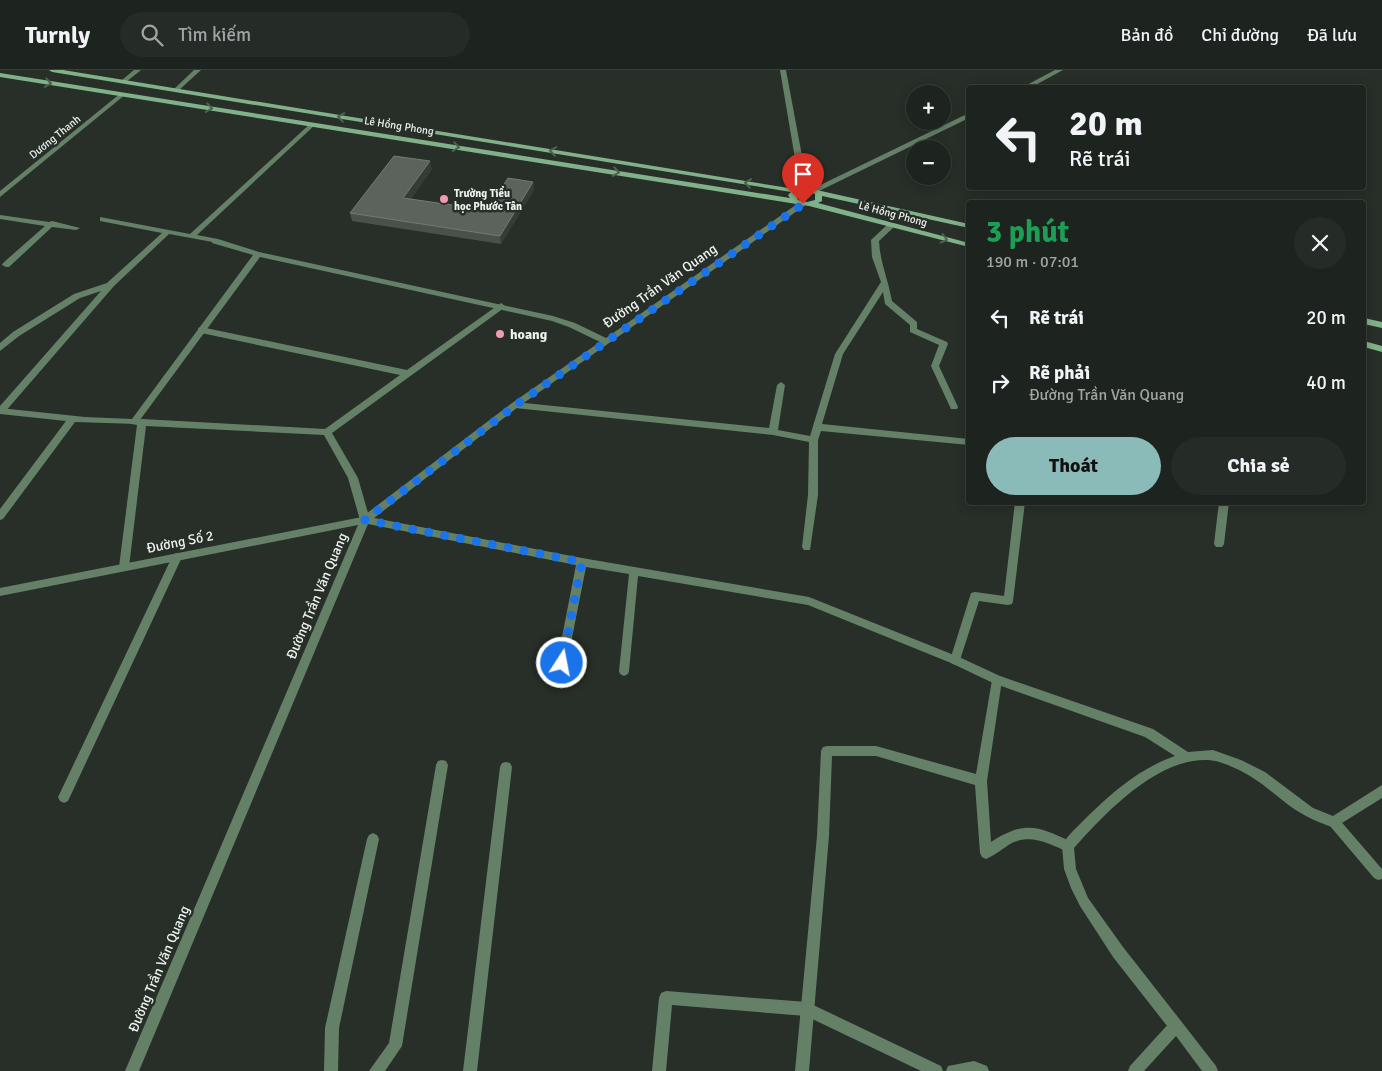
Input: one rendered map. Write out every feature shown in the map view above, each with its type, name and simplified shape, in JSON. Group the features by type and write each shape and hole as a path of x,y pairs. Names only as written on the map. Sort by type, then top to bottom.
{"main road":[{"name":"Lê Hồng Phong","path":"52,70 816,192 966,225"},
{"name":"Lê Hồng Phong","path":"0,76 124,94 803,203 966,244"},
{"path":"124,94 136,83"},
{"path":"800,190 792,195 803,203 820,198 816,192"},
{"path":"1366,321 1382,325"},
{"path":"1366,344 1382,348"}],"street":[{"path":"124,81 138,70"},
{"path":"176,90 198,70"},
{"path":"783,70 800,190"},
{"path":"1030,85 1060,70"},
{"name":"Dương Thanh","path":"0,195 124,94"},
{"path":"816,192 966,117"},
{"path":"192,236 313,124"},
{"name":"Đường Trần Văn Quang","path":"132,1071 365,520 516,405 803,203"},
{"path":"0,217 52,223 76,228"},
{"path":"103,219 215,241 258,254 501,306 572,325 606,341"},
{"path":"6,265 52,223"},
{"path":"891,226 875,240 876,257 885,282 888,302 914,324 913,330 944,344 935,366 954,407"},
{"path":"1,411 111,284 168,231"},
{"path":"124,567 138,422 201,330 258,254"},
{"path":"807,547 813,495 814,440 817,426 839,354 885,282"},
{"path":"0,348 16,334 76,296 111,284"},
{"path":"1,411 72,419 326,432 501,306"},
{"path":"201,330 408,373"},
{"path":"773,432 781,384"},
{"path":"516,405 773,432 814,440"},
{"path":"0,516 72,419"},
{"path":"817,426 966,442"},
{"path":"326,432 353,478 365,520 582,562 809,601 955,660 997,680 1149,733 1186,757"},
{"path":"955,660 975,596 1008,601 1020,505"},
{"path":"1219,544 1224,505"},
{"name":"Đường Số 2","path":"0,592 365,520"},
{"path":"64,797 177,557"},
{"path":"562,663 582,562"},
{"path":"624,671 634,570"},
{"path":"997,680 980,781 986,853 1019,833 1042,834 1068,846"},
{"path":"802,1071 823,836 827,751 876,751 980,781"},
{"path":"1211,1071 1118,952 1084,902 1075,884 1070,869 1068,846 1090,820 1117,796 1151,773 1186,757 1208,755 1252,771 1310,812 1334,822 1378,874"},
{"path":"376,1071 396,1046 442,765"},
{"path":"470,1071 506,767"},
{"path":"1334,822 1382,791"},
{"path":"331,1071 332,1028 373,839"},
{"path":"659,1071 666,998 807,1009 936,1071"},
{"path":"1135,1071 1176,1026"},
{"path":"953,1071 974,1068 982,1071"}],"building":[{"path":"394,156 430,161 403,198 487,210 508,178 533,182 500,236 350,213"}],"place":[{"name":"Trường Tiểu học Phước Tân","path":"444,199"},
{"name":"hoang","path":"500,334"}],"route":[{"path":"562,663 582,562 365,520 516,405 803,204"}]}
